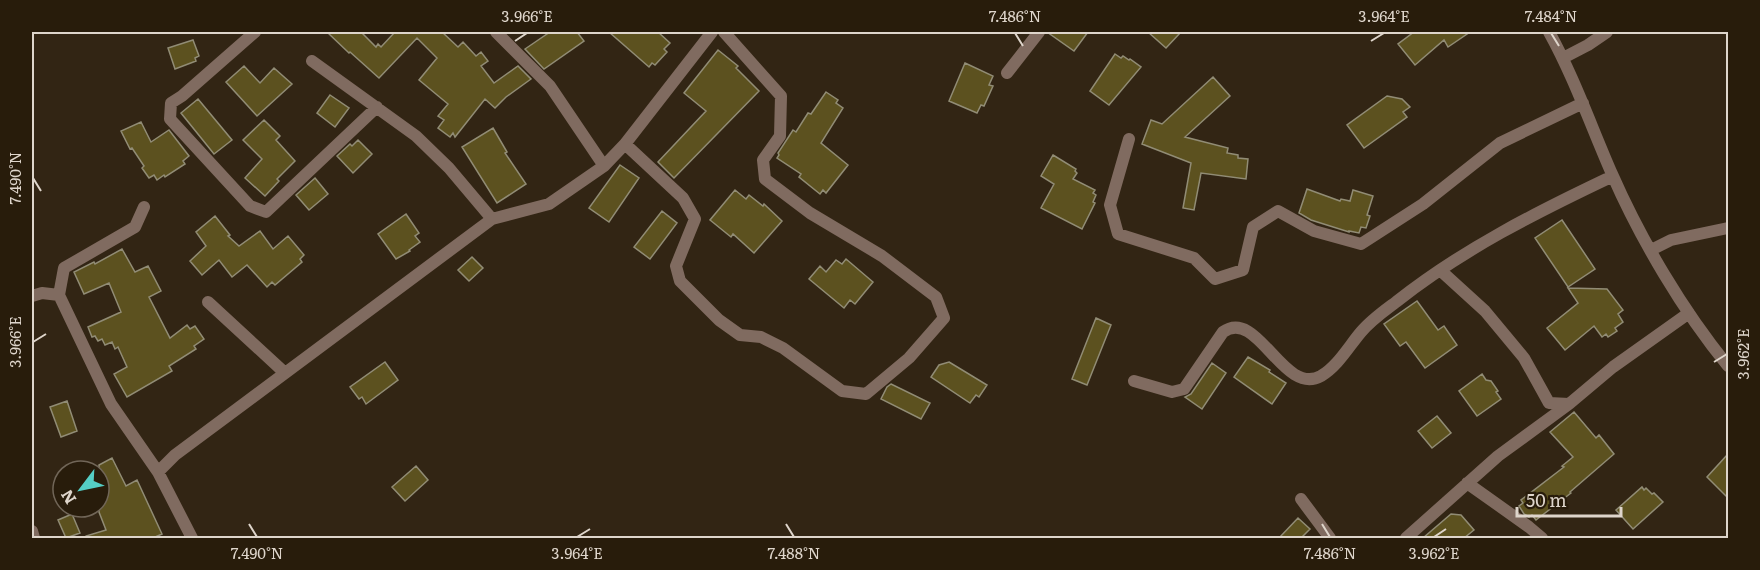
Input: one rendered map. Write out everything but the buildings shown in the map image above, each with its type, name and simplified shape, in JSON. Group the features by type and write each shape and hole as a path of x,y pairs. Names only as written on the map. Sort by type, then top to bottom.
{"street":[{"path":"255,32 171,103 170,119 250,206 266,212 377,107"},
{"path":"496,32 550,86 604,166"},
{"path":"158,472 175,455 492,219 549,204 604,166 625,144 712,32"},
{"path":"625,144 683,198 695,219 676,266 680,281 719,320 740,335 761,337 783,348 842,391 866,394 909,358 944,318 936,297 882,256 810,213 765,179 763,160 780,136 781,96 724,32"},
{"path":"1007,73 1039,32"},
{"path":"1549,32 1563,58 1633,218 1689,313 1728,366"},
{"path":"1563,58 1607,32"},
{"path":"312,61 416,136 449,168 492,219"},
{"path":"1129,139 1110,204 1118,234 1194,258 1215,279 1243,270 1253,227 1278,211 1314,231 1361,244 1423,204 1500,143 1583,103"},
{"path":"1134,381 1172,392 1184,389 1223,332 1228,328 1236,327 1254,336 1285,369 1300,377 1312,379 1322,375 1379,314 1472,248 1534,213 1613,176"},
{"path":"144,207 135,226 64,268 59,295 111,404 158,472 192,538"},
{"path":"1651,250 1671,240 1728,228"},
{"path":"1440,270 1485,311 1524,358 1550,403 1569,404"},
{"path":"32,296 42,293 59,295"},
{"path":"208,302 285,373"},
{"path":"1406,538 1498,456 1569,404 1613,367 1689,313"},
{"path":"1467,483 1542,538"},
{"path":"1301,499 1330,538"},
{"path":"32,531 33,538"}]}
